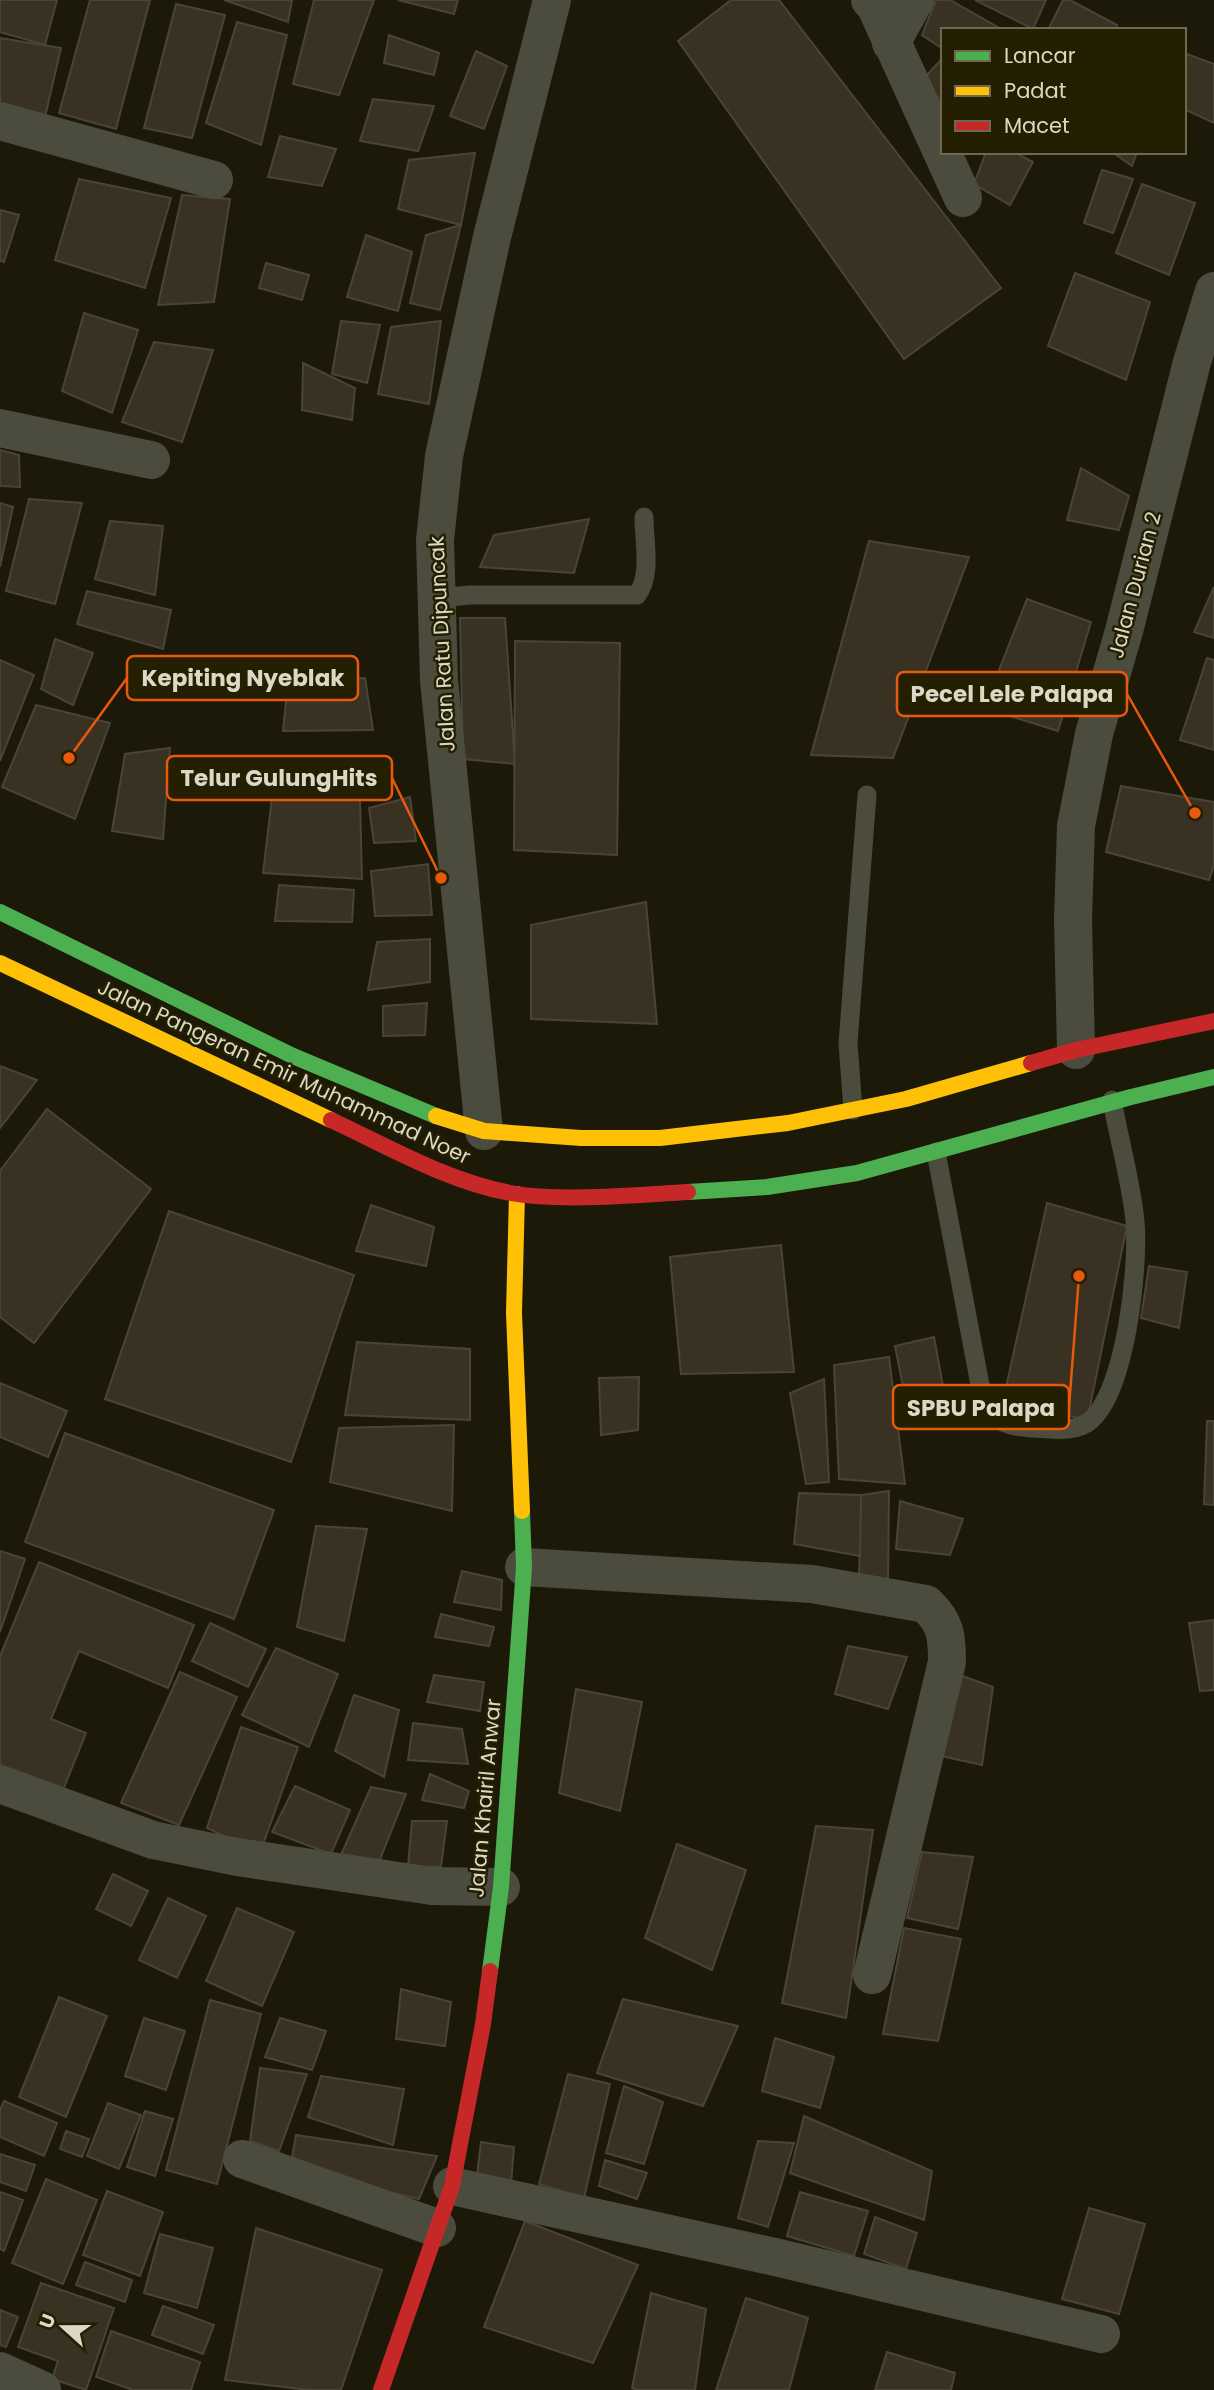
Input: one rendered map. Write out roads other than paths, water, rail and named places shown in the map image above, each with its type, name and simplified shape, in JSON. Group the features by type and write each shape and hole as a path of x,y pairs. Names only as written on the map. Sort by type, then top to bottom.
{"main road":[{"name":"Jalan Pangeran Emir Muhammad Noer","path":"0,912 284,1074 446,1174 517,1194 599,1195 720,1186 775,1187 936,1152 1070,1115 1112,1100 1214,1077"},
{"name":"Jalan Pangeran Emir Muhammad Noer","path":"0,963 284,1074 484,1131 581,1138 719,1138 906,1099 1076,1049 1214,1021"},
{"name":"Jalan Khairil Anwar","path":"381,2390 452,2186 483,2024 500,1887 524,1567 514,1313 517,1194"}],"street":[{"name":"Jalan Ratu Dipuncak","path":"484,1131 439,680 435,540 444,456 492,237 552,0"},
{"path":"870,0 876,7 941,151"},
{"path":"891,43 915,0"},
{"path":"0,121 214,180"},
{"path":"943,154 963,198"},
{"name":"Jalan Durian 2","path":"1076,1049 1073,920 1076,827 1094,734 1124,631 1192,362 1214,291"},
{"path":"0,428 151,460"},
{"path":"524,1567 812,1584 926,1604 939,1617 947,1638 947,1662 872,1975"},
{"path":"0,1784 153,1840 225,1855 432,1886 500,1887"},
{"path":"242,2159 437,2228"},
{"path":"452,2186 775,2257 1101,2334"},
{"path":"0,2371 42,2390"}],"lane":[{"path":"438,598 470,595 637,595 643,587 645,576 644,517"},
{"path":"853,1110 848,1043 867,795"},
{"path":"936,1152 984,1406 993,1418 1014,1427 1063,1430 1086,1423 1101,1408 1117,1374 1134,1287 1135,1222 1112,1100"}],"place":[{"name":"Kepiting Nyeblak","path":"69,758"},
{"name":"Pecel Lele Palapa","path":"1195,813"},
{"name":"Telur GulungHits","path":"441,878"},
{"name":"SPBU Palapa","path":"1079,1276"}]}
